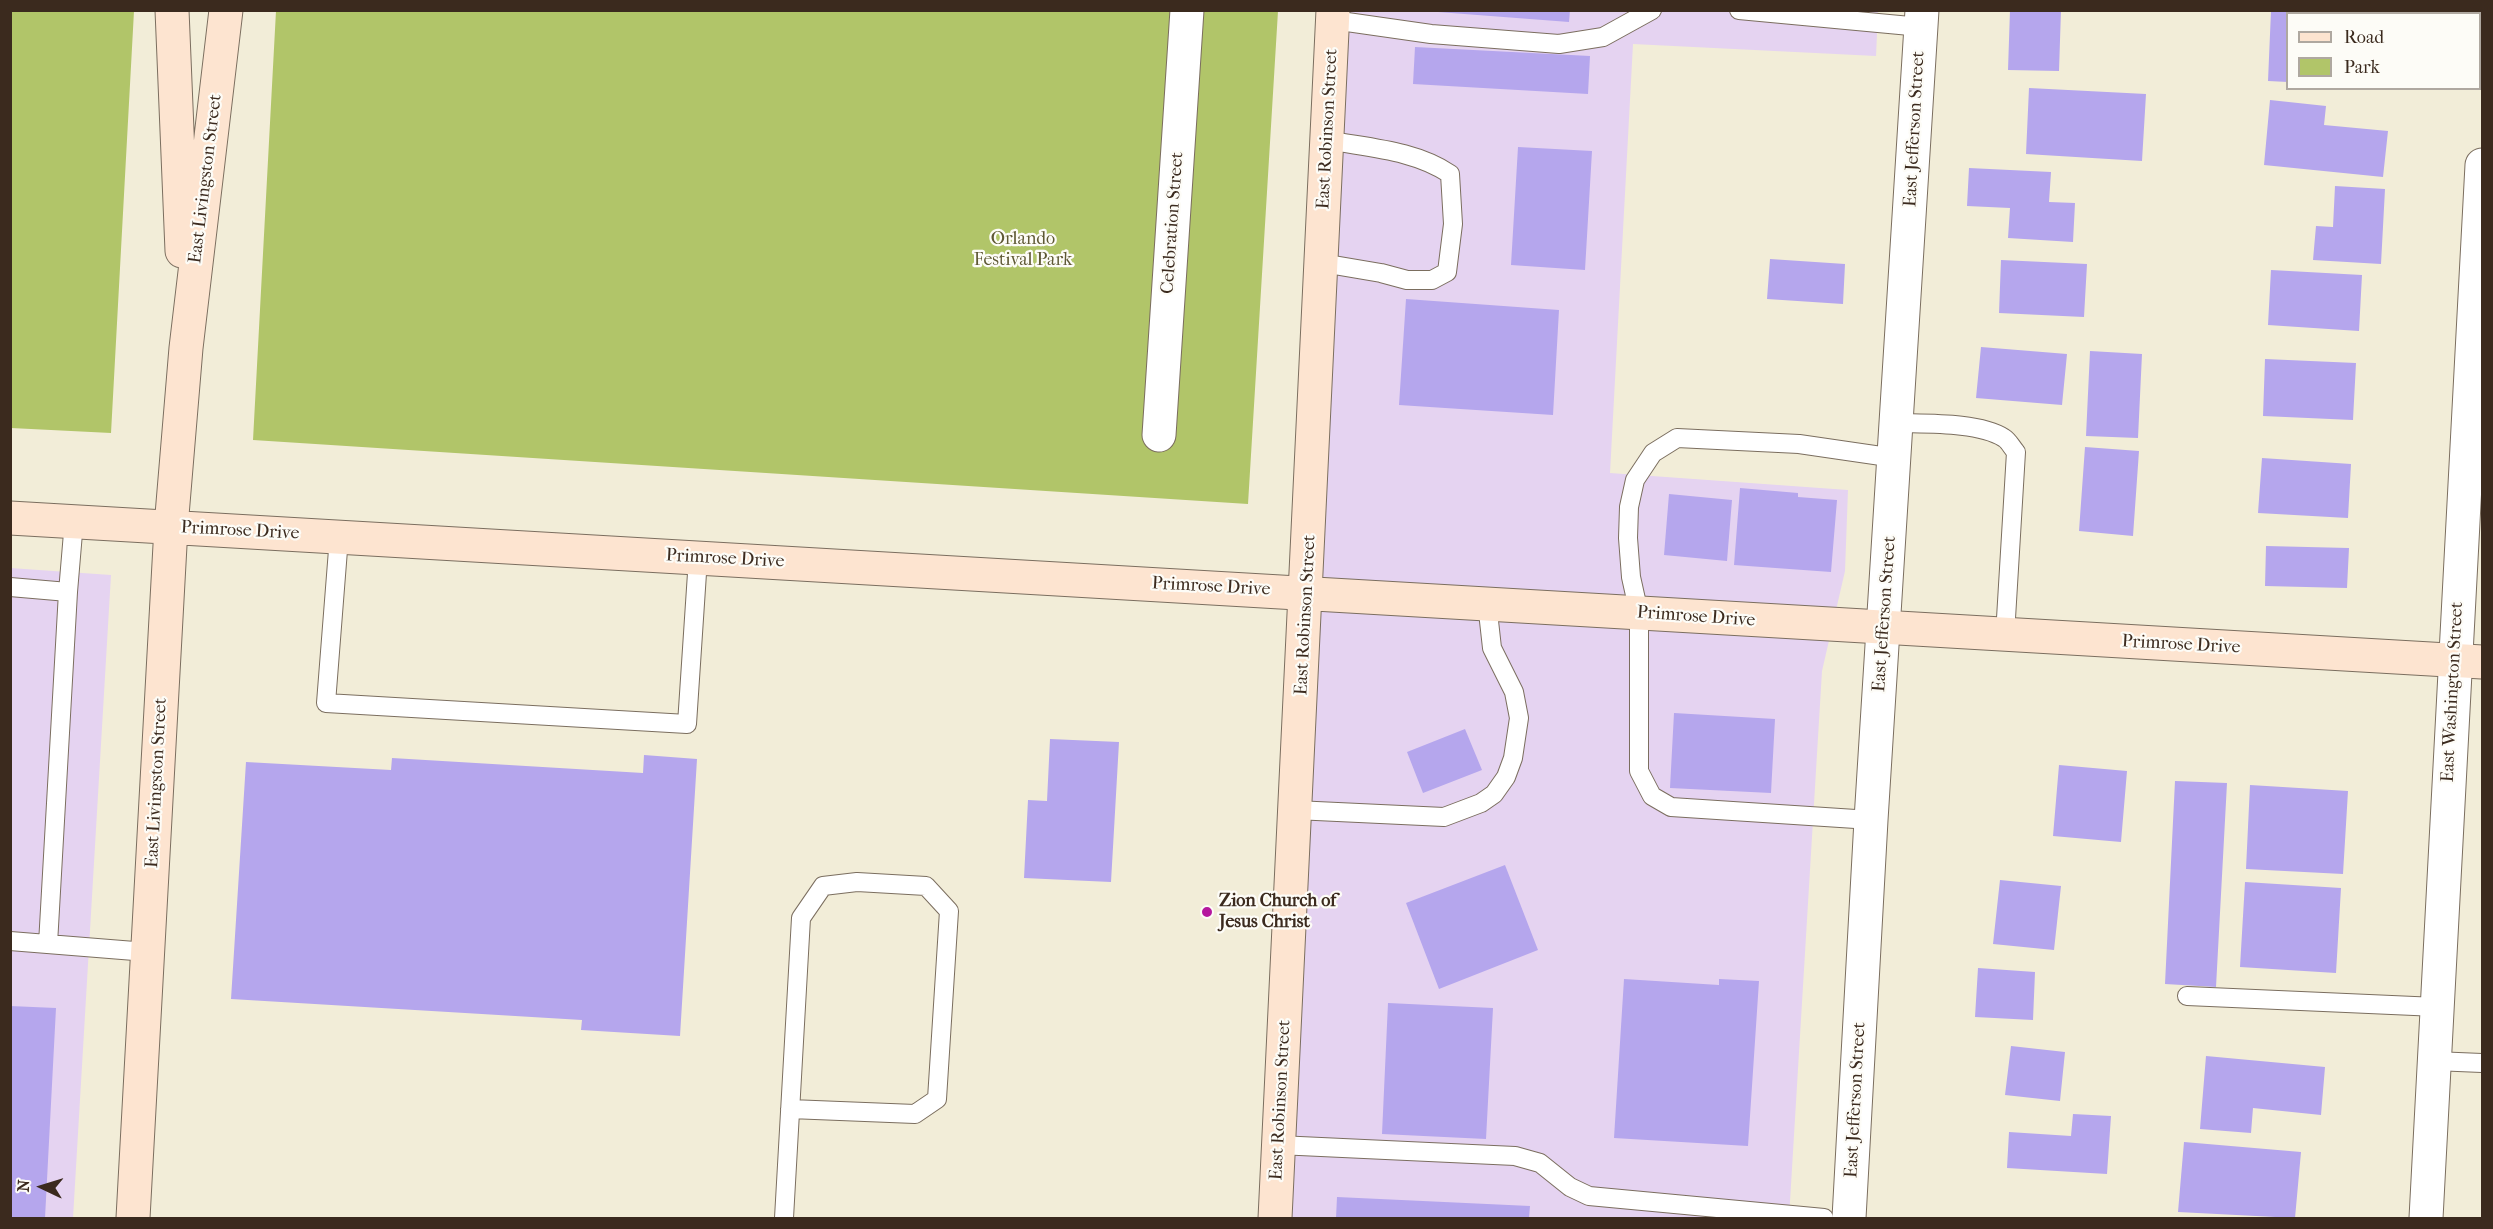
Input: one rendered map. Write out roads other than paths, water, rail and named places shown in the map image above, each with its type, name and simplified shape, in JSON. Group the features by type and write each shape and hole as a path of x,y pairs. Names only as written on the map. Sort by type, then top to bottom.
{"street":[{"name":"East Livingston Street","path":"172,10 186,348"},
{"name":"East Livingston Street","path":"133,1218 171,527 186,348 226,10"},
{"name":"Celebration Street","path":"1159,435 1187,10"},
{"name":"East Robinson Street","path":"1275,1218 1307,592 1333,15"},
{"name":"East Jefferson Street","path":"1849,1218 1871,820 1922,19"},
{"name":"East Washington Street","path":"2426,1218 2437,1007 2468,661 2482,165"},
{"name":"Primrose Drive","path":"10,518 2468,661"}],"lane":[{"path":"1333,15 1431,34 1559,44 1603,37 1652,10"},
{"path":"1739,10 1922,19"},
{"path":"1322,263 1407,280 1432,280 1447,272 1453,224 1450,174 1432,162 1403,154 1327,140"},
{"path":"1897,423 1944,425 1991,432 2006,439 2016,452 2005,635"},
{"path":"1871,820 1671,807 1652,796 1639,771 1639,613 1631,577 1628,538 1629,507 1635,480 1653,453 1677,438 1799,444 1895,458"},
{"path":"48,944 74,521"},
{"path":"339,537 326,703 687,724 698,558"},
{"path":"10,587 68,592"},
{"path":"1295,810 1444,818 1481,803 1494,794 1506,777 1513,758 1519,718 1514,692 1492,648 1487,603"},
{"path":"784,1218 790,1109 801,918 823,886 858,882 927,886 949,911 938,1099 915,1114 790,1109"},
{"path":"10,941 147,952"},
{"path":"2187,996 2437,1007"},
{"path":"2434,1061 2482,1063"},
{"path":"1278,1145 1515,1156 1540,1163 1563,1181 1589,1196 1824,1218"}],"place":[{"name":"Zion Church of Jesus Christ","path":"1207,912"}],"park label":[{"name":"Orlando Festival Park","path":"1023,250"}]}
